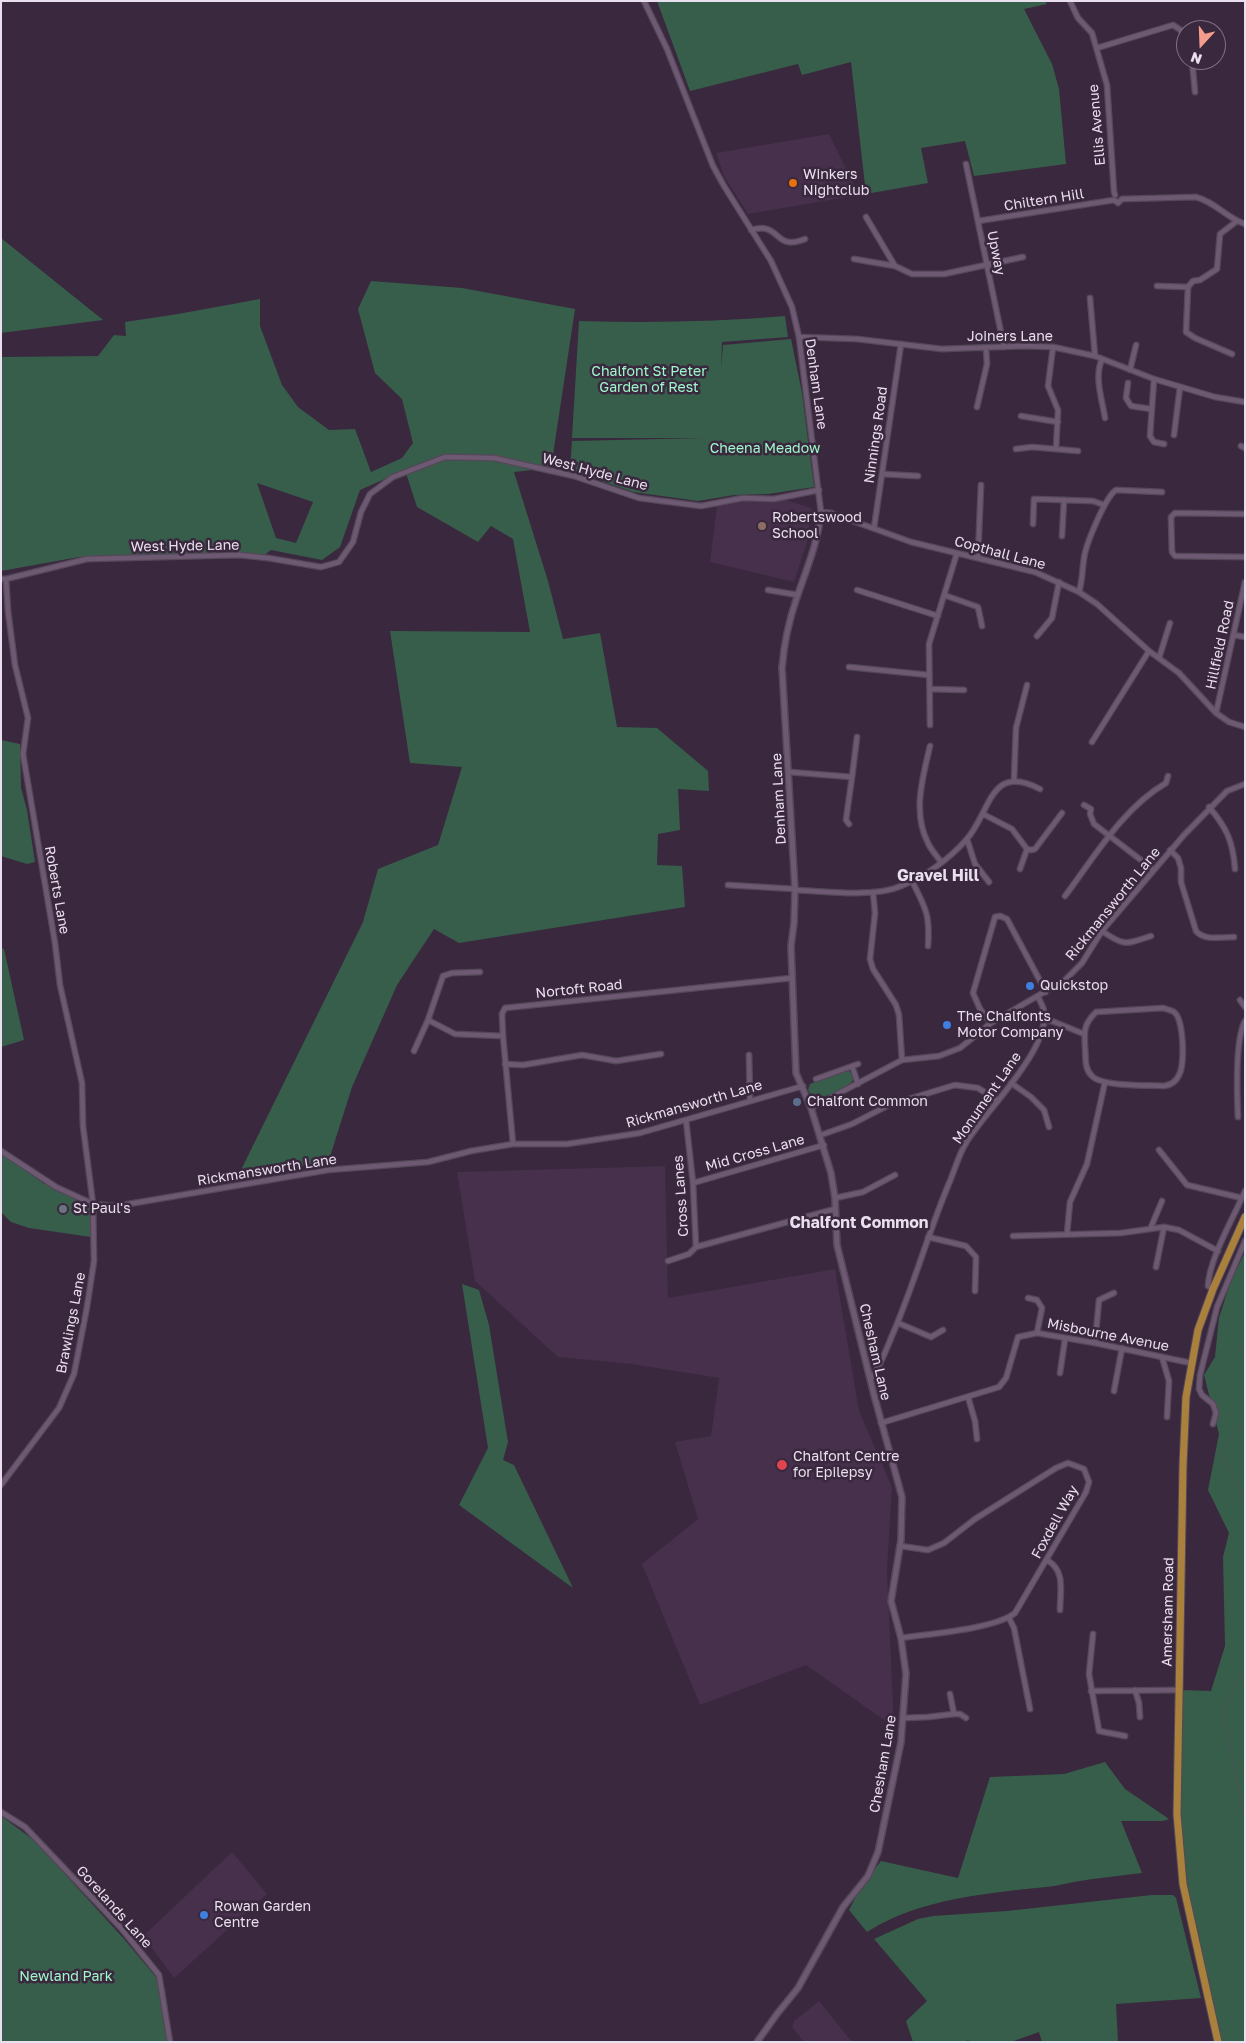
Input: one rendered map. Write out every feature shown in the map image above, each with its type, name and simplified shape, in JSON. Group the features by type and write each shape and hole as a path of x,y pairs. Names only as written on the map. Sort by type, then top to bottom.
{"highway":[{"name":"Amersham Road","path":"1218,2042 1183,1884 1178,1814 1185,1407 1198,1330 1213,1289 1245,1217"}],"street":[{"name":"Denham Lane","path":"644,1 667,49 713,166 771,261 792,307 798,337 820,490 821,512 814,552 798,595 786,636 782,668 795,889 792,978 795,1002 796,1073 802,1086"},
{"name":"Ellis Avenue","path":"1070,1 1078,18 1092,33 1107,85 1114,198"},
{"path":"1097,48 1174,25 1176,26"},
{"path":"1193,70 1195,92"},
{"name":"Upway","path":"966,164 1004,347"},
{"path":"1114,198 1121,195 1122,199 1196,197 1207,200 1237,221 1245,224"},
{"name":"Chiltern Hill","path":"978,220 1114,198"},
{"path":"866,217 895,266"},
{"path":"1232,354 1195,338 1186,332 1188,287 1193,281 1200,280 1217,269 1220,234 1237,221"},
{"path":"751,230 764,227 770,229 780,239 795,243 806,238"},
{"path":"854,259 895,266 912,274 944,274 976,269 986,264 1023,257"},
{"path":"1156,286 1188,287"},
{"path":"1090,298 1095,356"},
{"name":"Joiners Lane","path":"798,337 857,339 942,349 1053,347 1095,356 1180,387 1245,402"},
{"name":"Ninnings Road","path":"874,528 901,344"},
{"path":"1130,370 1136,345"},
{"path":"1053,347 1048,386 1058,410 1056,449"},
{"path":"977,407 987,364 986,348"},
{"path":"1102,359 1098,377 1105,418"},
{"path":"1154,379 1150,436 1154,442 1164,444"},
{"path":"1128,383 1126,398 1131,406 1151,409"},
{"path":"1174,435 1180,387"},
{"path":"1021,416 1058,422"},
{"path":"1016,449 1032,447 1078,451"},
{"name":"West Hyde Lane","path":"4,579 87,559 239,556 268,558 321,567 339,562 353,542 361,512 370,494 393,477 445,457 494,458 574,476 639,498 701,506 743,498 774,499 820,490"},
{"path":"882,474 918,476"},
{"path":"978,557 981,485"},
{"path":"1079,592 1085,552 1111,492 1116,490 1162,492"},
{"path":"1033,524 1034,497 1093,501 1104,505"},
{"path":"1062,536 1064,500"},
{"name":"Copthall Lane","path":"821,512 832,513 910,542 1035,572 1079,592 1097,604 1149,651 1179,673 1216,713 1229,722 1245,727"},
{"path":"1245,514 1175,513 1172,518 1172,552 1176,556 1245,557"},
{"path":"930,725 929,644 957,553"},
{"name":"Roberts Lane","path":"4,579 15,665 28,718 23,754 60,984 82,1083 83,1126 93,1204"},
{"path":"1037,636 1052,618 1059,582"},
{"name":"Hillfield Road","path":"1216,713 1245,582"},
{"path":"768,590 798,595"},
{"path":"857,590 938,616"},
{"path":"944,595 978,606 982,626"},
{"path":"1159,658 1170,623"},
{"path":"1234,635 1245,637"},
{"path":"1092,742 1149,651"},
{"path":"849,667 929,676"},
{"path":"1014,780 1016,728 1027,685"},
{"path":"930,689 964,690"},
{"path":"849,824 846,820 856,737"},
{"path":"930,746 919,795 920,814 928,843 942,862"},
{"path":"789,772 852,777"},
{"path":"1065,896 1110,836 1148,794 1166,783 1168,776"},
{"path":"728,885 886,891 912,881 942,862 968,839 983,814 988,800 997,788 1014,780 1028,782 1040,789"},
{"path":"1243,785 1243,792"},
{"name":"Rickmansworth Lane","path":"811,1108 902,1060 939,1056 960,1048 991,1023 1065,980 1082,963 1102,932 1170,850 1227,791 1243,785"},
{"path":"1084,805 1090,809 1094,824 1154,870"},
{"path":"1210,807 1231,839 1236,869"},
{"path":"983,814 1012,829 1027,849 1031,850 1035,849 1062,814"},
{"path":"968,839 975,864 989,882"},
{"path":"1020,869 1027,849"},
{"path":"1170,850 1178,858 1181,868 1181,882 1196,931 1200,936 1206,937 1234,937"},
{"path":"912,881 928,912 928,946"},
{"path":"873,892 875,913 870,958 873,969 896,1006 899,1015 902,1060"},
{"path":"991,1023 980,1009 973,992 995,917 1000,916 1007,919 1046,992"},
{"path":"1102,932 1117,942 1126,944 1152,936"},
{"path":"414,1051 428,1020 443,976 452,973 480,972"},
{"name":"Nortoft Road","path":"512,1144 502,1036 502,1014 506,1008 792,978"},
{"path":"1038,996 1044,1010 1044,1021 1052,1021 1084,1034"},
{"path":"1240,1000 1245,1006"},
{"path":"1162,1008 1174,1012 1182,1024 1182,1067 1180,1076 1172,1085 1105,1082 1092,1077 1086,1066 1084,1034 1087,1021 1096,1012 1162,1008"},
{"path":"428,1020 462,1036 502,1036"},
{"name":"Monument Lane","path":"870,1378 878,1368 898,1323 928,1237 965,1144 1031,1055 1044,1021"},
{"path":"1238,1118 1237,1088 1240,1036 1245,1021"},
{"path":"505,1064 523,1065 582,1056 616,1061 661,1054"},
{"path":"749,1055 750,1100"},
{"path":"816,1079 858,1064"},
{"path":"852,1066 858,1084"},
{"path":"1067,1234 1070,1202 1087,1164 1105,1082"},
{"path":"1011,1083 1031,1097 1044,1110 1048,1127"},
{"path":"802,1086 811,1108"},
{"name":"Rickmansworth Lane","path":"1,1151 56,1187 93,1204 117,1206 328,1170 428,1162 471,1151 512,1144 567,1144 640,1133 802,1086"},
{"path":"820,1135 852,1124 889,1106 956,1086 978,1088 998,1100"},
{"name":"Chesham Lane","path":"757,2042 798,1988 843,1907 868,1876 878,1852 901,1742 906,1674 901,1638 892,1601 900,1546 902,1497 881,1423 837,1245 835,1198 831,1173 824,1145 811,1108"},
{"name":"Cross Lanes","path":"686,1120 693,1183 696,1248 835,1209"},
{"name":"Mid Cross Lane","path":"693,1183 824,1145"},
{"path":"1159,1150 1187,1185 1242,1198"},
{"path":"835,1198 863,1192 896,1175"},
{"path":"1213,1289 1208,1286 1208,1280 1218,1251 1245,1190"},
{"path":"1152,1227 1162,1201"},
{"name":"Brawlings Lane","path":"1,1485 59,1408 74,1374 94,1261 93,1204"},
{"path":"1013,1236 1121,1233 1164,1226 1179,1230 1218,1251"},
{"path":"1156,1267 1164,1226"},
{"path":"928,1237 966,1246 976,1257 975,1291"},
{"path":"1213,1424 1216,1413 1213,1404 1202,1395 1199,1389 1200,1375 1217,1307 1245,1241"},
{"path":"668,1261 689,1254 696,1248"},
{"path":"1095,1343 1099,1300 1114,1292"},
{"path":"1028,1298 1037,1300 1042,1308 1037,1333"},
{"path":"898,1323 931,1337 942,1330"},
{"name":"Misbourne Avenue","path":"881,1423 999,1386 1006,1378 1018,1337 1037,1333 1122,1348 1191,1363"},
{"path":"1060,1372 1065,1339"},
{"path":"1114,1392 1122,1348"},
{"path":"1162,1357 1169,1381 1167,1417"},
{"path":"968,1397 975,1421 977,1438"},
{"name":"Foxdell Way","path":"900,1546 928,1550 944,1544 1019,1490 1056,1468 1068,1463 1084,1469 1089,1482 1086,1492 1015,1613 1009,1618"},
{"path":"1047,1560 1055,1564 1060,1574 1060,1610"},
{"path":"901,1638 978,1626 1009,1618 1014,1628 1030,1709"},
{"path":"1093,1634 1089,1674 1098,1731 1125,1736"},
{"path":"1135,1690 1139,1703 1140,1717"},
{"path":"1091,1691 1179,1690"},
{"path":"950,1694 954,1714"},
{"path":"903,1718 954,1714 960,1714 966,1718"},
{"name":"Gorelands Lane","path":"1,1812 25,1827 121,1928 159,1975 170,2042"}],"shaded area":[{"path":"829,134 859,195 748,214 724,176 716,153"},
{"name":"Robertswood School","path":"786,500 811,508 812,510 807,542 794,582 710,562 717,506 720,506 720,503"},
{"name":"Chalfont Centre for Epilepsy","path":"665,1166 668,1298 835,1269 859,1411 892,1487 887,1570 894,1727 806,1665 700,1705 642,1564 698,1519 675,1442 711,1436 719,1378 632,1364 558,1357 475,1281 457,1172"},
{"name":"Rowan Garden Centre","path":"232,1852 267,1894 174,1978 143,1936"},
{"path":"819,2001 852,2042 804,2042 792,2027 794,2021"}],"green space":[{"path":"657,1 1045,1 1047,4 1024,9 1052,64 1059,89 1066,164 974,176 965,141 921,148 928,183 866,194 851,62 802,75 798,64 690,91"},
{"path":"1,238 103,320 1,333"},
{"path":"371,281 462,288 575,309 551,468 514,472 548,581 563,639 600,633 617,727 657,728 708,771 709,791 678,789 680,830 658,834 657,865 682,866 685,907 459,943 434,929 397,985 352,1087 328,1163 240,1172 363,922 378,869 438,845 462,767 410,763 390,631 530,632 513,539 491,526 478,542 417,507 405,470 360,490 340,547 322,560 271,550 263,556 79,557 1,571 1,357 98,356 114,335 126,336 125,322 260,299 260,326 282,385 298,407 329,430 355,429 371,472 402,458 413,443 402,399 375,373 358,309","holes":["257,483 313,502 296,543 276,538"]},
{"path":"785,316 788,337 722,342 721,369 723,345 791,339 802,393 814,487 768,494 734,495 698,501 633,492 570,470 572,441 704,438 572,438 579,321 682,322"},
{"path":"1,740 20,744 21,788 27,810 35,862 27,864 1,856"},
{"path":"1,948 4,949 24,1040 1,1047"},
{"path":"846,1069 852,1074 852,1082 826,1096 816,1097 811,1095 808,1090 810,1084"},
{"path":"1,1153 43,1183 93,1204 91,1237 29,1228 11,1222 1,1212"},
{"path":"1245,1252 1245,2042 1218,2042 1183,1884 1175,1814 1179,1690 1211,1691 1225,1646 1223,1557 1229,1533 1208,1490 1219,1434 1204,1375 1215,1357 1219,1318 1230,1283"},
{"path":"462,1284 479,1290 489,1325 508,1442 503,1460 514,1465 573,1588 459,1505 488,1448"},
{"path":"1105,1762 1125,1789 1169,1819 1163,1821 1121,1821 1142,1873 958,1898 911,1911 888,1920 867,1932 849,1910 862,1885 881,1861 958,1878 990,1777 1064,1774"},
{"name":"Newland Park","path":"1,1816 35,1841 124,1939 165,1988 172,2042 1,2042"},
{"path":"1152,1895 1173,1895 1176,1898 1201,1998 1116,2004 1118,2042 1042,2042 1039,2032 1011,2042 970,2042 968,2040 965,2042 913,2042 906,2021 927,2001 874,1939 918,1919 933,1916 1007,1911"}],"waterway":[{"path":"1245,1341 1241,1345 1245,1363"},
{"path":"1245,1420 1219,1452 1240,1490 1245,1508"},
{"path":"1245,1663 1223,1712 1245,1820"}],"place":[{"name":"Winkers Nightclub","path":"793,183"},
{"name":"Robertswood School","path":"762,526"},
{"name":"Quickstop","path":"1030,986"},
{"name":"The Chalfonts Motor Company","path":"947,1025"},
{"name":"Chalfont Common","path":"797,1102"},
{"name":"St Paul's","path":"63,1209"},
{"name":"Chalfont Centre for Epilepsy","path":"782,1465"},
{"name":"Rowan Garden Centre","path":"204,1915"}],"district":[{"name":"Gravel Hill","path":"938,876"},
{"name":"Chalfont Common","path":"859,1223"}],"park label":[{"name":"Chalfont St Peter Garden of Rest","path":"649,380"},
{"name":"Cheena Meadow","path":"765,449"}]}
